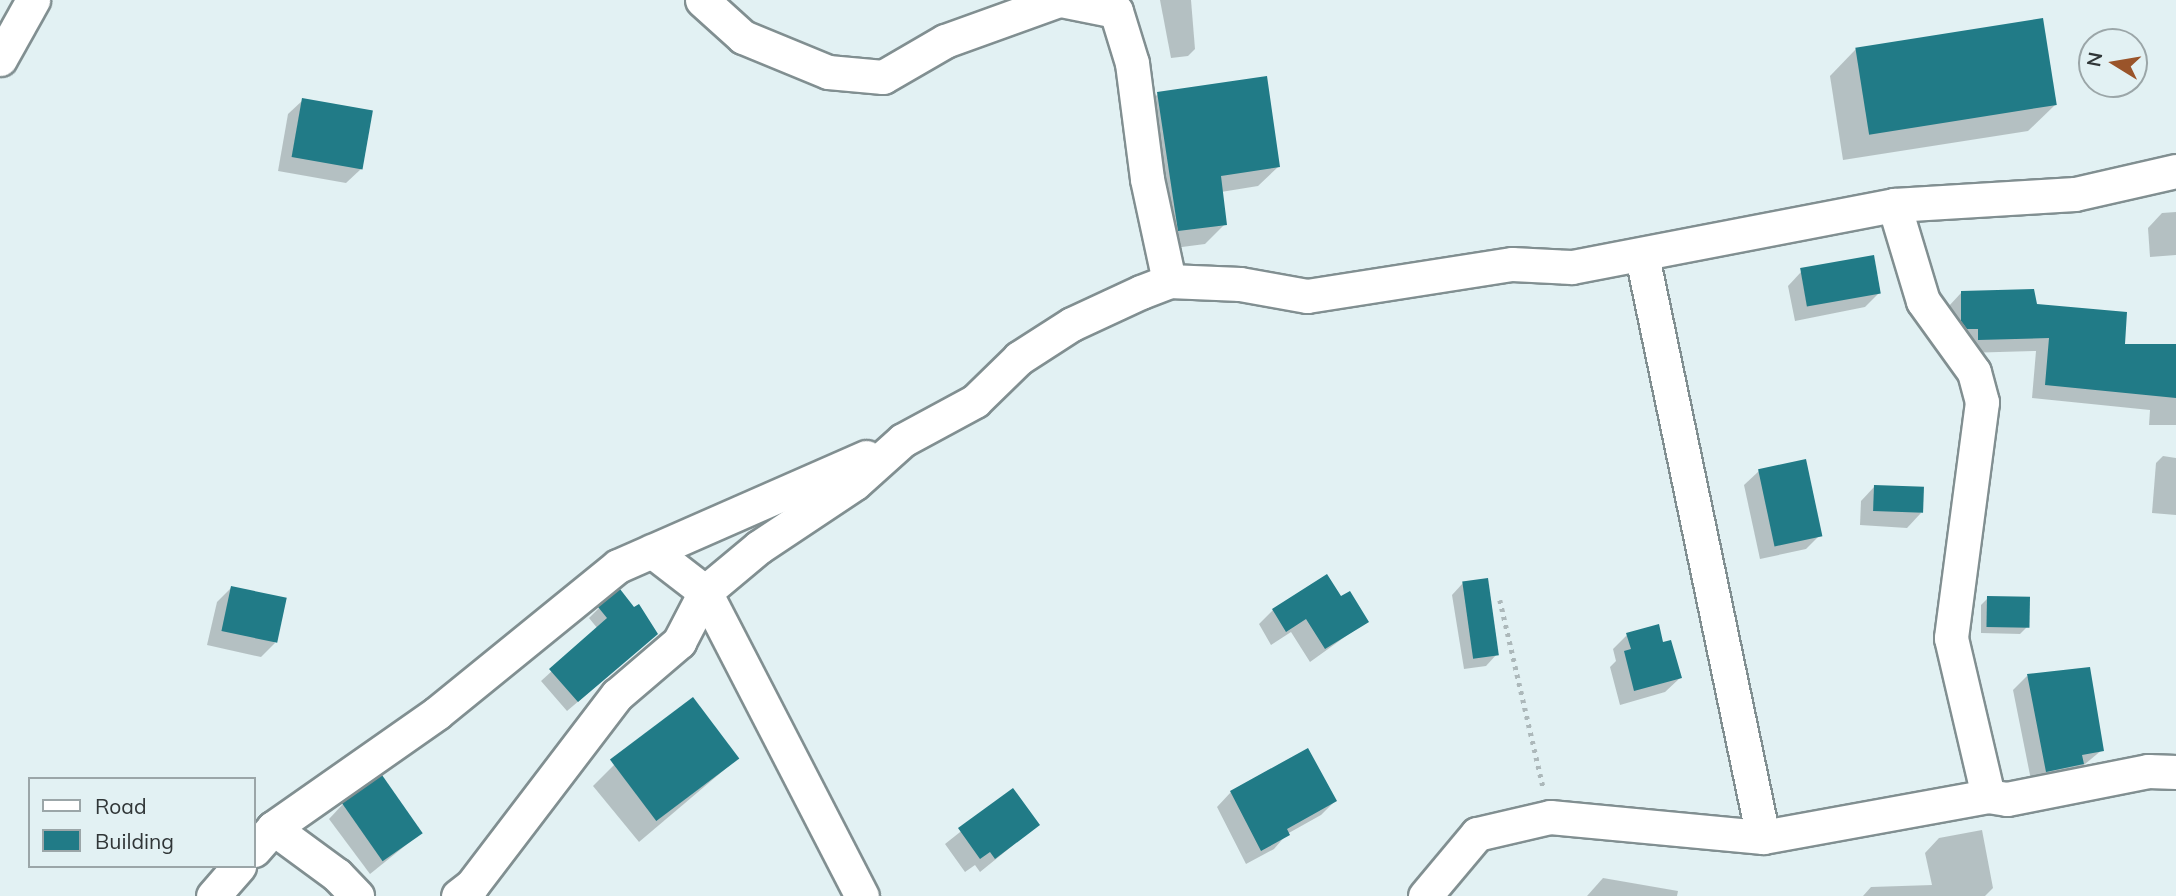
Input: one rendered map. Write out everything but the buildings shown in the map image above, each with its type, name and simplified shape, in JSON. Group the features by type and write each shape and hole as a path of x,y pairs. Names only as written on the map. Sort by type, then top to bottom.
{"street":[{"path":"0,59 33,0"},
{"path":"702,0 743,37 828,72 883,77 945,41 1060,0 1115,10 1132,63 1147,179 1169,281"},
{"path":"357,896 337,875 263,839 437,713 618,566 903,440 975,401 1019,358 1072,324 1169,281 1240,284 1307,296 1512,264 1572,267 1642,256 1895,205 2075,194 2176,172"},
{"path":"1895,205 1923,301 1974,372 1982,402 1951,638 1988,796"},
{"path":"1642,256 1763,837"},
{"path":"458,896 472,885 617,695 679,642 705,592 759,547 855,483 903,440"},
{"path":"652,551 705,592 862,896"},
{"path":"1425,896 1477,834 1550,817 1763,837 1988,796 2007,799 2148,771 2176,772"},
{"path":"213,896 237,868"}],"path":[{"path":"1500,600 1550,817"}]}
